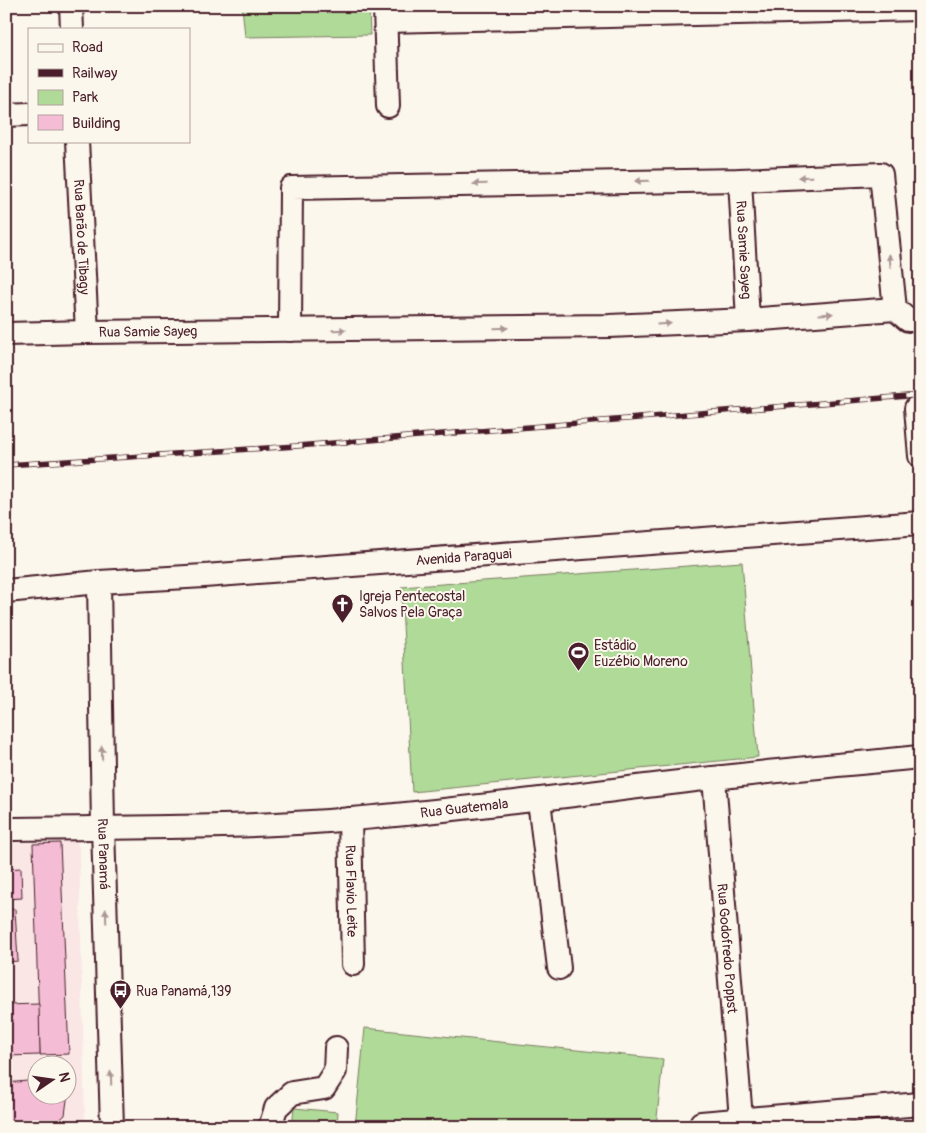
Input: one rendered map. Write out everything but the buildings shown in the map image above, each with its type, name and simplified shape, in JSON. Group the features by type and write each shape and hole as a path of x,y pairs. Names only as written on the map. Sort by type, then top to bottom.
{"street":[{"path":"71,6 72,28"},
{"path":"388,106 385,14 920,9"},
{"path":"6,115 28,114"},
{"name":"Rua Barão de Tibagy","path":"77,142 87,332"},
{"path":"290,330 291,188 740,180 880,174 895,309 908,320 920,320"},
{"name":"Rua Samie Sayeg","path":"740,180 748,320"},
{"name":"Rua Samie Sayeg","path":"6,334 610,326 748,320 895,309"},
{"path":"916,408 920,456"},
{"name":"Avenida Paraguai","path":"6,591 99,582 214,576 920,523"},
{"name":"Rua Panamá","path":"99,582 103,827 112,1127"},
{"name":"Rua Guatemala","path":"6,829 210,827 350,820 540,800 714,778 920,758"},
{"name":"Rua Godofredo Poppst","path":"714,778 741,1119"},
{"path":"540,800 559,968"},
{"name":"Rua Flavio Leite","path":"350,820 353,964"},
{"path":"270,1127 276,1108 292,1093 324,1088 335,1071 336,1048"},
{"path":"701,1122 920,1104"}],"shaded area":[{"path":"73,841 77,843 79,848 85,1127 6,1127 6,843"}],"green space":[{"path":"242,6 369,6 370,35 245,37"},
{"name":"Estádio Euzébio Moreno","path":"742,562 758,757 412,792 401,587"},
{"path":"365,1028 663,1059 656,1127 355,1127"},
{"path":"294,1108 338,1112 337,1127 292,1127"}],"railway":[{"path":"6,465 297,446 920,395"}],"place":[{"name":"Igreja Pentecostal Salvos Pela Graça","path":"343,623"},
{"name":"Estádio Euzébio Moreno","path":"578,672"},
{"name":"Rua Panamá,139","path":"120,1010"}]}
